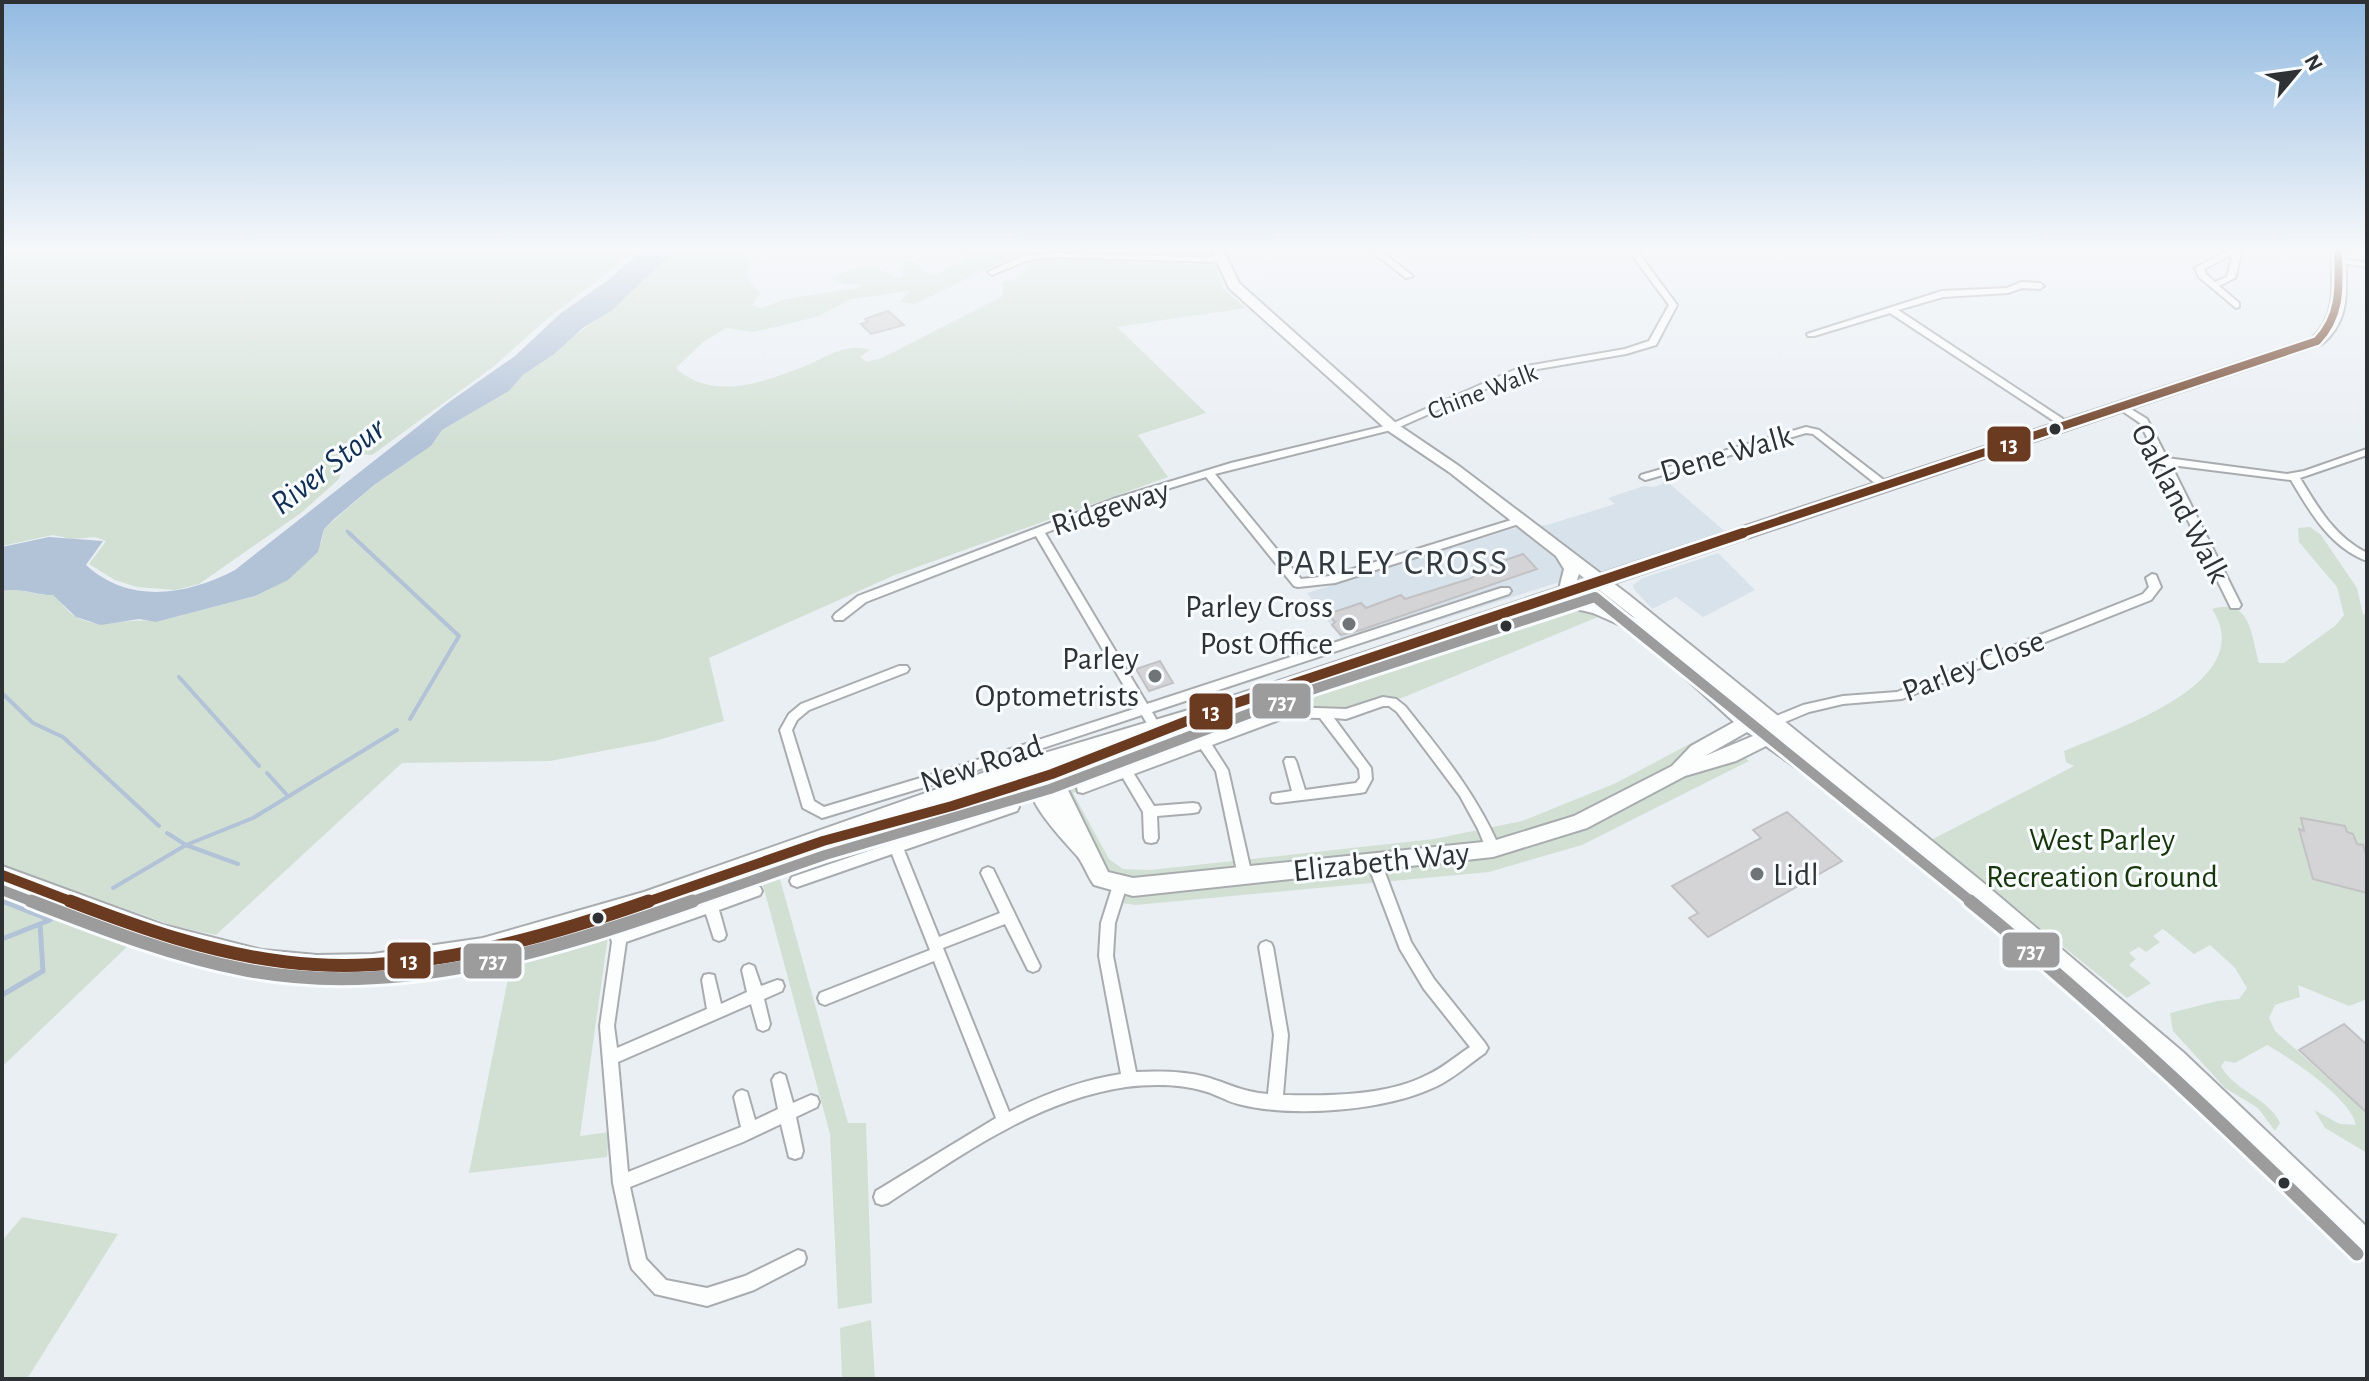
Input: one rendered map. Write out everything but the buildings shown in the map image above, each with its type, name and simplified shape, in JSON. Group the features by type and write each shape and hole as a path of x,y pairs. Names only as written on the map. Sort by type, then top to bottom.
{"main road":[{"path":"1267,315 1392,427 1560,550 1694,681 1747,723"},
{"name":"New Road","path":"2,875 189,945 263,960 331,965 401,962 507,944 624,909 826,840 1040,773 1153,724 1215,710 1368,659 1432,630 1637,568 2066,425 2325,336 2332,330 2338,315"},
{"path":"1560,550 1572,569 1560,591 1640,627"},
{"path":"1594,580 1623,599 1770,730 1892,820 2175,1059 2367,1244"},
{"name":"Elizabeth Way","path":"1679,771 1698,751 1747,723 1770,730"},
{"name":"Elizabeth Way","path":"1120,885 1133,887 1493,849 1580,822 1679,771 1729,756 1770,730"},
{"path":"1040,773 1064,833 1083,851 1101,879 1120,885"}],"street":[{"name":"Chine Walk","path":"1392,427 1524,369 1626,351 1653,343 1668,315"},
{"path":"1811,334 1870,315"},
{"path":"1901,315 2066,425"},
{"name":"Oakland Walk","path":"2121,406 2144,421 2235,605"},
{"name":"Ridgeway","path":"839,617 862,599 1117,501 1235,465 1392,427"},
{"name":"Dene Walk","path":"1645,477 1806,430 1816,432 1885,486"},
{"path":"2165,461 2294,476 2367,452"},
{"path":"1209,474 1298,583 1331,580 1521,520"},
{"path":"2294,476 2317,514 2335,536 2367,557"},
{"path":"1038,530 1153,724"},
{"name":"Parley Close","path":"1770,730 1807,708 1843,700 1898,696 2147,597 2155,587 2152,578"},
{"name":"New Road","path":"903,669 805,707 793,717 786,730 808,804 822,813 1153,724 1505,591"},
{"path":"1083,788 1286,712 1346,714 1383,701 1392,702 1467,793 1493,849"},
{"path":"1277,798 1360,788 1366,779 1365,768 1323,713"},
{"path":"1204,743 1222,770 1245,876"},
{"path":"1290,761 1300,795"},
{"path":"1126,772 1150,811 1151,838"},
{"path":"797,881 1012,807"},
{"path":"1150,811 1193,808"},
{"path":"896,847 1005,1122"},
{"path":"882,1197 1005,1122 1098,1083 1130,1079 1204,1084 1239,1097 1308,1105 1377,1096 1429,1083 1480,1048 1429,984 1405,945 1374,862"},
{"path":"988,873 1033,966"},
{"path":"1120,885 1108,923 1106,956 1130,1079"},
{"path":"618,939 755,891"},
{"path":"711,907 719,935"},
{"path":"624,909 607,1026 621,1183 638,1263 661,1288 707,1297 748,1284 798,1258"},
{"path":"825,998 1009,916"},
{"path":"1266,947 1281,1035 1275,1101"},
{"path":"749,970 763,1024"},
{"path":"709,980 715,1013"},
{"path":"609,1059 777,986"},
{"path":"780,1080 795,1151"},
{"path":"742,1097 750,1131"},
{"path":"621,1183 750,1131 811,1102"}],"shaded area":[{"path":"1664,479 1728,534 1633,564 1566,580 1349,649 1307,593 1522,526 1547,525 1609,506 1615,504 1608,498 1644,486 1654,487 1662,484"},
{"path":"1718,553 1755,590 1703,617 1676,597 1652,609 1634,589 1633,585 1643,578"}],"green space":[{"path":"2,315 552,315 493,367 372,455 360,454 342,466 339,479 301,513 199,584 175,590 137,587 115,580 89,564 106,541 95,537 72,539 53,535 2,546"},
{"path":"601,315 820,315 753,332 726,328 703,342 676,368 690,378 722,387 773,378 845,349 870,350 860,357 867,362 882,358 965,315 1195,315 1117,327 1206,413 1138,435 1168,477 895,575 709,658 724,721 655,741 550,761 402,763 216,935 174,926 2,865 2,591 53,595 76,617 96,623 156,622 255,596 321,543 324,529 374,485 431,446 442,430 509,391 523,375"},
{"name":"West Parley Recreation Ground","path":"2310,527 2321,535 2357,588 2363,615 2367,613 2367,999 2349,1006 2298,985 2300,997 2275,1005 2269,1018 2275,1031 2367,1113 2367,1153 2325,1128 2314,1110 2340,1124 2356,1125 2343,1103 2332,1092 2278,1051 2267,1045 2235,1063 2225,1061 2221,1066 2234,1082 2275,1114 2280,1123 2275,1131 2258,1108 2225,1088 2173,1031 2170,1013 2217,1001 2239,999 2247,988 2235,968 2210,945 2194,954 2163,929 2153,936 2160,942 2146,952 2139,947 2129,953 2136,959 2129,965 2151,983 2127,998 1931,840 2074,766 2066,762 2064,751 2145,716 2199,681 2216,659 2222,635 2212,609 2225,607 2242,614 2248,622 2259,663 2284,663 2336,625 2344,615 2337,587 2299,542 2298,528"},
{"path":"1560,609 1603,615 1392,702 1346,714 1286,712 1073,793 1109,859 1123,869 1150,870 1434,839 1522,821 1616,783 1725,725 1732,732 1681,769 1739,752 1749,761 1582,845 1489,872 1136,905 1114,902 1119,885 1108,883 1052,779 1476,636 1491,639 1521,628 1529,618"},
{"path":"778,872 848,1123 866,1123 872,1303 838,1309 830,1134 761,878"},
{"path":"2,893 132,942 2,1067"},
{"path":"609,929 580,1136 609,1132 607,1157 469,1173 512,959"},
{"path":"22,1217 118,1234 27,1379 2,1379 2,1241"},
{"path":"871,1320 875,1379 842,1379 840,1328"}],"water":[{"path":"558,315 603,315 523,375 509,391 442,430 431,446 374,485 333,520 324,529 318,552 288,580 255,596 156,622 139,619 101,625 76,617 53,595 2,591 2,547 49,537 103,541 86,565 103,578 140,591 178,590 217,579 235,570 449,402 515,356"}],"waterway":[{"path":"347,531 352,535"},
{"path":"349,533 459,636 410,719"},
{"path":"179,677 259,766"},
{"path":"2,693 33,723 63,737 159,826"},
{"path":"186,845 253,818 397,730"},
{"path":"267,773 287,795"},
{"path":"167,833 186,845"},
{"path":"113,888 186,845"},
{"path":"186,845 238,864"},
{"path":"8,903 2,901 48,919"},
{"path":"2,939 50,920"},
{"path":"2,995 43,971 40,924"}],"transit line":[{"name":"13","path":"2,875 163,935 246,956 289,962 332,965 396,962 458,954 520,940 642,904 839,836 1019,785 1118,750 1215,710 2317,341 2334,315"},
{"name":"737","path":"2,890 163,949 246,970 289,977 332,979 396,976 459,968 583,938 825,855 1050,789 1314,689 1595,597 2032,951 2191,1092 2357,1254"}],"place":[{"name":"Parley Cross Post Office","path":"1349,624"},
{"name":"Parley Optometrists","path":"1155,676"},
{"name":"Lidl","path":"1757,874"}],"district":[{"name":"PARLEY CROSS","path":"1392,561"}],"water label":[{"name":"River Stour","path":"327,465"}]}
